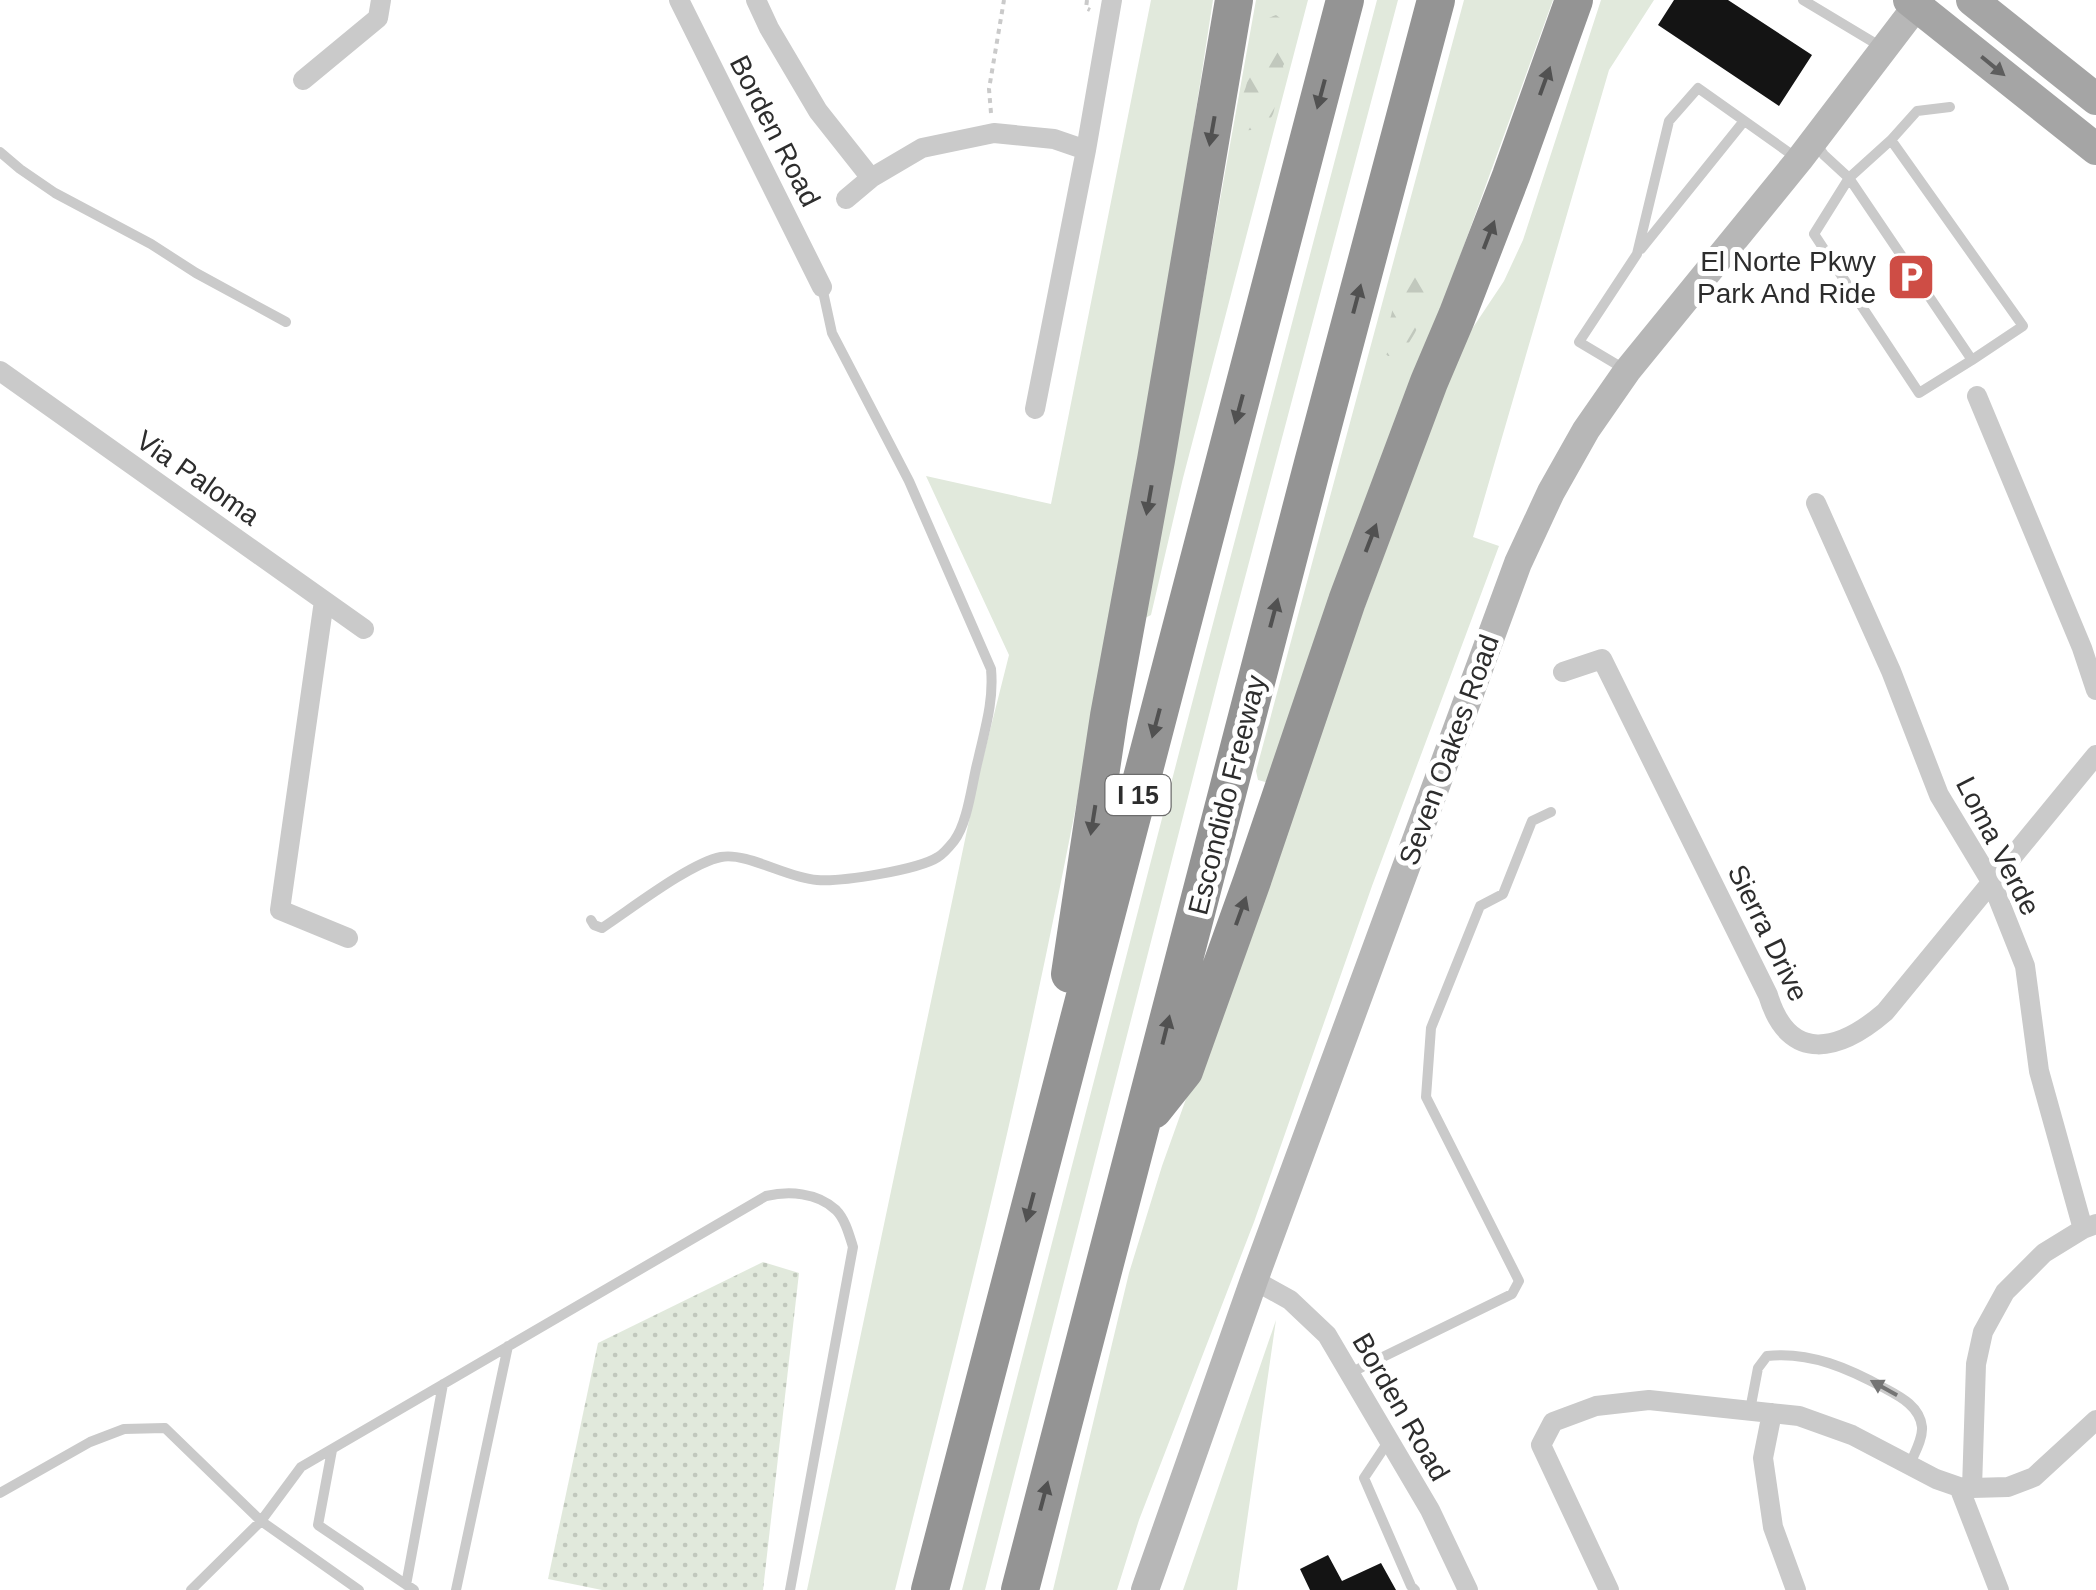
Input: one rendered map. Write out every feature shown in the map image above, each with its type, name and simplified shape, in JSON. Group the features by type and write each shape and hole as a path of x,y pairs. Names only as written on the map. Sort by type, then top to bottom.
{"highway":[{"path":"1048,1138 1109,716 1234,0"},
{"name":"I 15","path":"930,1590 1346,0"},
{"name":"Escondido Freeway","path":"1020,1590 1436,0"},
{"path":"1142,1124 1184,1071 1347,601 1511,176 1574,0"}],"main road":[{"path":"1972,0 2096,99"},
{"path":"1915,2 2096,148"}],"street":[{"path":"303,80 378,18 381,0"},
{"name":"Borden Road","path":"679,0 822,287"},
{"path":"756,0 818,112 871,178"},
{"path":"1035,408 1112,0"},
{"name":"Seven Oakes Road","path":"1145,1590 1254,1280 1518,563 1551,492 1586,430 1627,371 1806,150 1915,2"},
{"path":"846,200 871,178 922,148 994,133 1054,139 1086,150"},
{"name":"Via Paloma","path":"0,371 364,629"},
{"path":"1978,396 2096,690"},
{"name":"Loma Verde","path":"1816,503 1939,794 1992,882 2025,966 2038,1071 2089,1227"},
{"path":"324,601 280,910 348,938"},
{"name":"Sierra Drive","path":"1563,672 1602,659 1774,1014 1791,1036 1803,1042 1831,1044 1863,1031 1885,1012 2096,755"},
{"path":"2000,1590 1965,1488 1976,1364 1983,1332 2005,1292 2044,1253 2089,1227"},
{"name":"Borden Road","path":"1254,1280 1290,1300 1327,1335 1430,1510 1468,1590"},
{"path":"1610,1590 1542,1444 1553,1422 1596,1406 1648,1400 1799,1416 1852,1435 1936,1479 1965,1488 2008,1487 2034,1477 2096,1420"},
{"path":"1772,1413 1763,1458 1773,1527 1796,1590"}],"lane":[{"path":"1803,0 1884,48"},
{"path":"1637,254 1670,121 1698,88 1744,120 1824,155 1850,178 1972,360"},
{"path":"1891,140 2023,326 1920,393 1814,234 1850,178 1917,111 1950,107"},
{"path":"1627,371 1579,342 1637,254 1744,120"},
{"path":"0,152 56,193 286,322"},
{"path":"592,920 602,928 700,864 724,856 820,880 915,866 938,858 956,839 990,708 991,669 908,480 832,333 822,287"},
{"path":"1349,1374 1512,1294 1519,1280 1426,1097 1431,1028 1480,906 1503,894 1532,820 1551,812"},
{"path":"191,1590 261,1521 302,1466 766,1196 786,1192 813,1197 835,1209 846,1224 853,1247 790,1590"},
{"path":"456,1590 508,1346"},
{"path":"1750,1411 1758,1368 1768,1356 1793,1355 1854,1371 1916,1410 1922,1427 1910,1465"},
{"path":"332,1450 318,1525 410,1588 443,1384"},
{"path":"0,1493 90,1442 124,1429 164,1428 261,1521 359,1590"},
{"path":"1389,1441 1364,1478 1415,1590"}],"path":[{"path":"994,133 989,89 1004,0"}],"green space":[{"path":"1151,0 1213,0 1129,519 1082,778 1029,1035 895,1590 807,1590 978,778 1009,655 926,476 1051,504"},
{"path":"1256,0 1308,0 1151,615 1145,618"},
{"path":"1377,0 1398,0 1220,672 985,1590 962,1590 1180,749"},
{"path":"1464,0 1553,0 1269,783 1258,780 1256,771"},
{"path":"1601,0 1654,0 1609,70 1473,537 1499,546 1372,886 1254,1222 1139,1520 1117,1590 1053,1590 1129,1273 1162,1166 1462,344 1504,281 1523,240"},
{"path":"1276,15 1286,25 1290,45 1273,114 1259,128 1239,129 1237,114 1247,72 1261,55 1261,26"},
{"path":"1412,272 1423,276 1430,288 1425,307 1404,349 1398,356 1388,356 1379,348 1391,316 1395,290 1399,281"},
{"path":"763,1262 799,1273 763,1590 602,1590 548,1579 598,1343"},
{"path":"1276,1320 1237,1590 1183,1590"}],"building":[{"path":"1674,0 1728,0 1812,55 1779,106 1658,25"},
{"path":"1328,1555 1342,1581 1381,1563 1396,1590 1310,1590 1300,1569"}],"place":[{"name":"El Norte Pkwy Park And Ride","path":"1911,277"}]}
